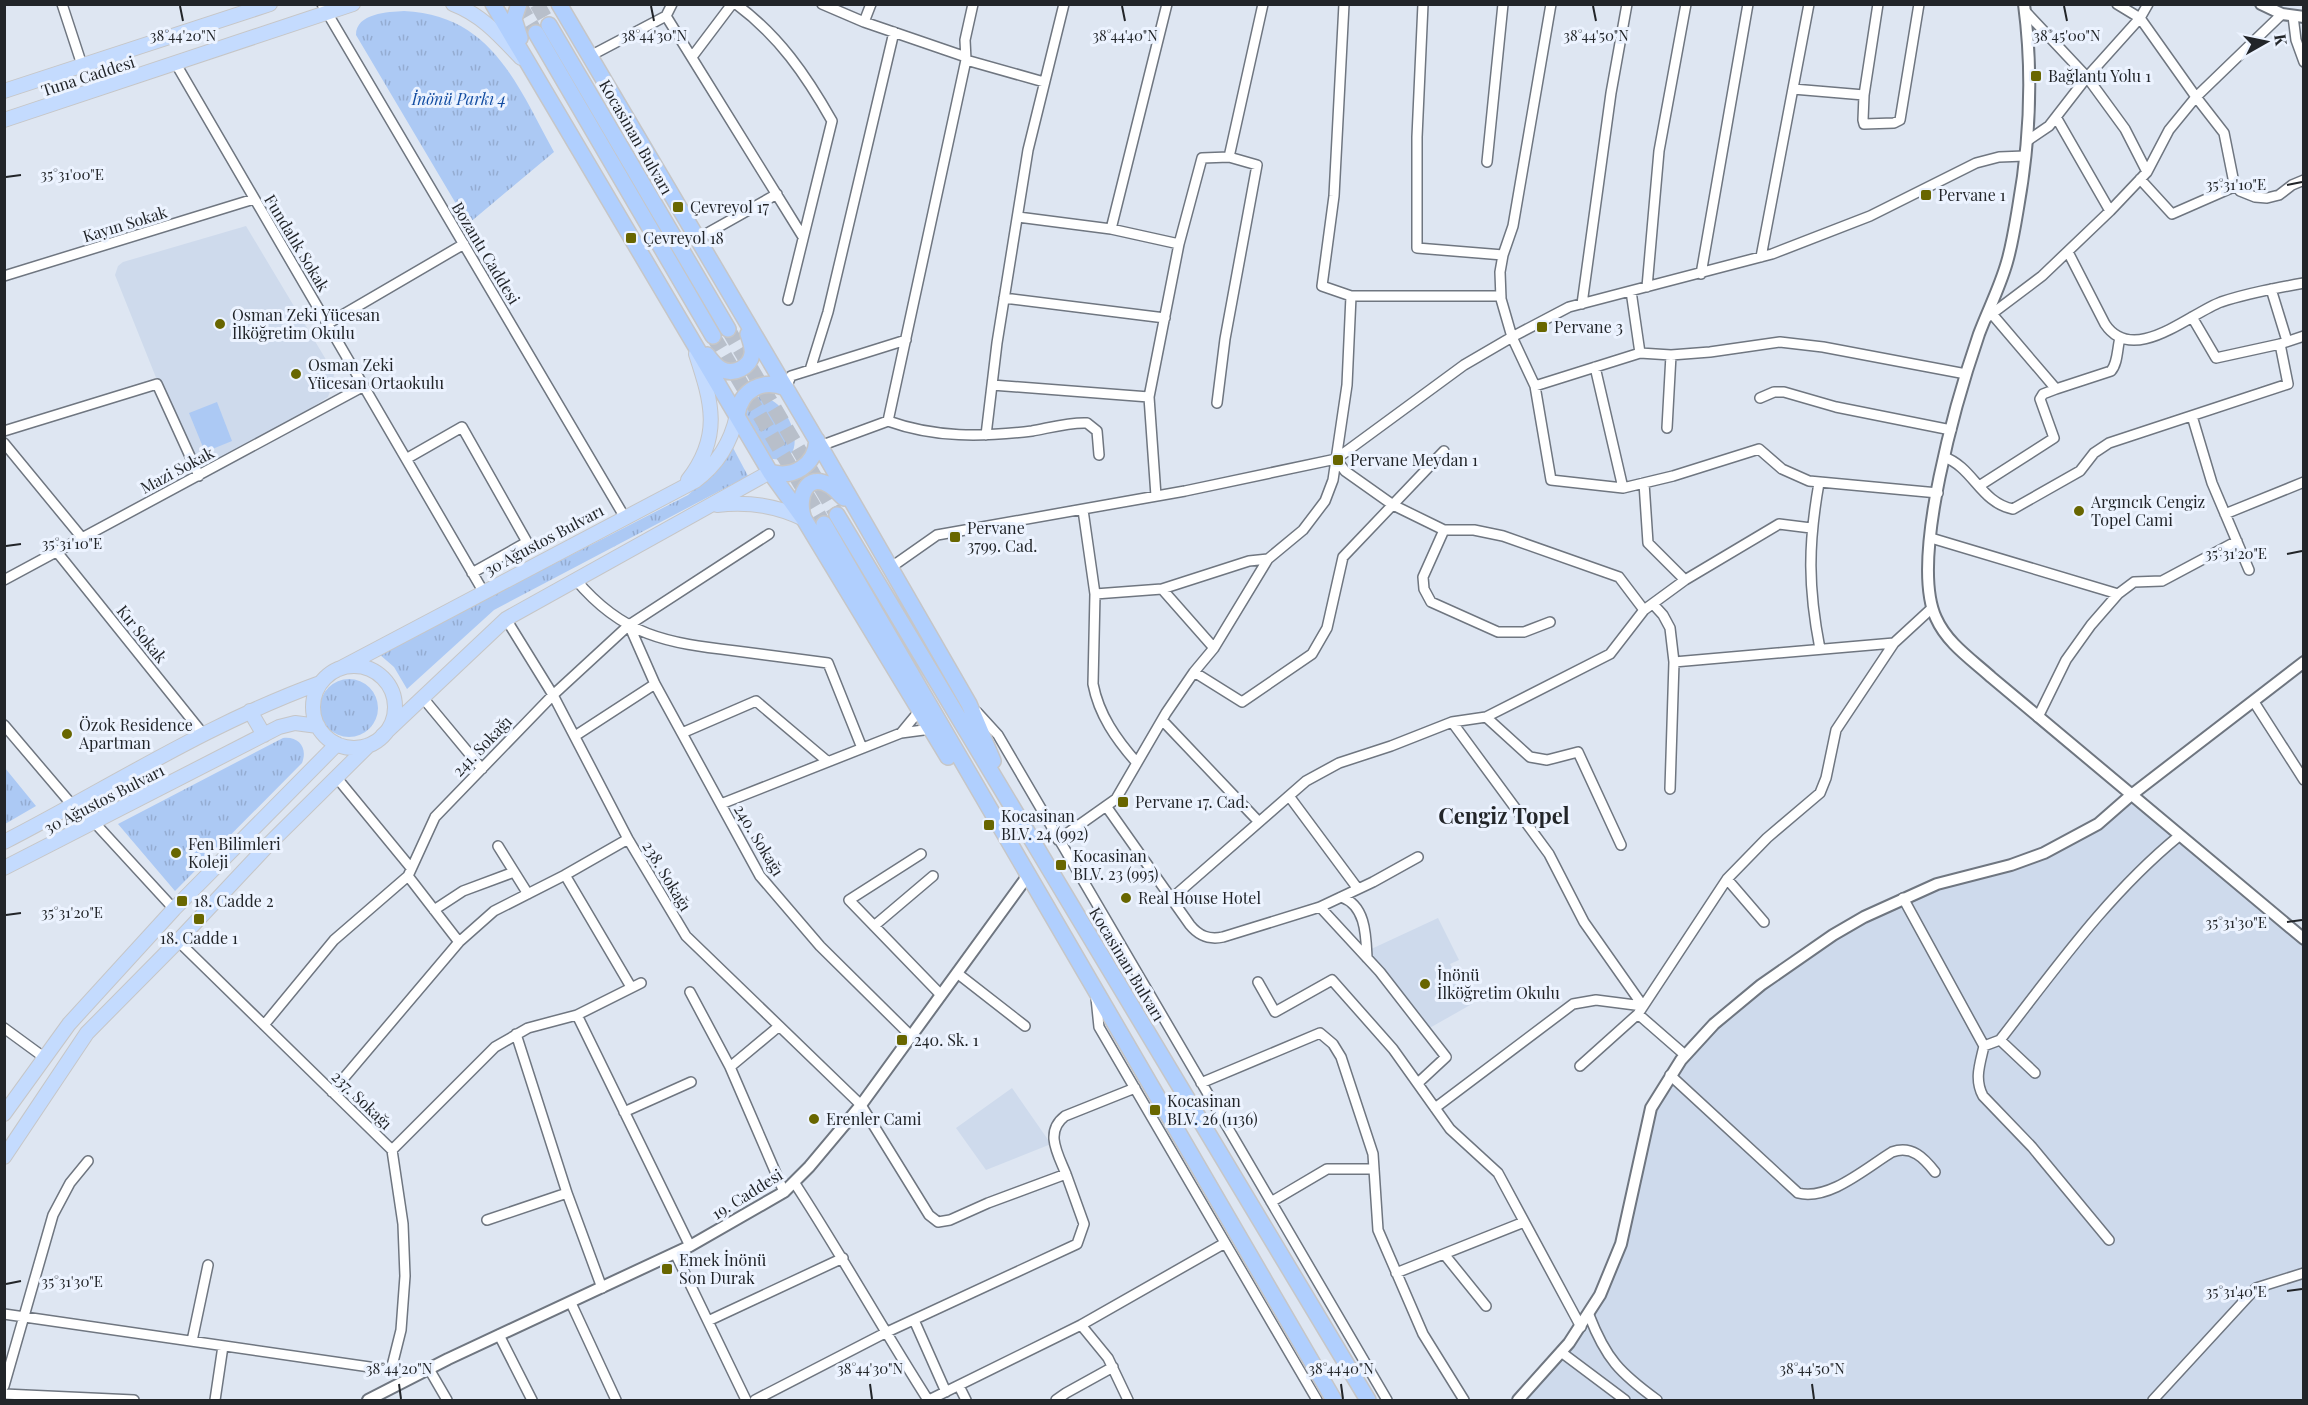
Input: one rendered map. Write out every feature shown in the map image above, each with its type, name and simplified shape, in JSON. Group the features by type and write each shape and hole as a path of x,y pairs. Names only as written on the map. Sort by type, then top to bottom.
{"highway":[{"path":"493,4 770,472 804,519 952,763 995,816"},
{"path":"519,4 515,14 515,25 533,71"},
{"path":"552,4 572,27"},
{"path":"559,4 969,704 1012,808"},
{"name":"Kocasinan Bulvarı","path":"713,336 543,29 728,329"},
{"path":"691,338 722,370 732,372 742,369 750,360 753,349 739,310"},
{"path":"736,415 744,397 754,388 773,384 786,388"},
{"path":"770,472 783,474 802,468 811,459 818,443"},
{"path":"804,519 800,498 806,488 814,483 823,483 832,487 857,511"},
{"name":"Kocasinan Bulvarı","path":"1334,1401 995,816 830,519 1012,808 1368,1401"}],"main road":[{"name":"Tuna Caddesi","path":"4,91 270,4"},
{"name":"Tuna Caddesi","path":"4,120 176,64 324,8 353,4"},
{"path":"453,4 490,26 533,71"},
{"path":"569,4 572,27"},
{"path":"680,488 700,462 708,444 712,425 708,393 691,338"},
{"name":"30 Ağustos Bulvarı","path":"339,669 703,475 716,462 727,445 736,415"},
{"path":"4,1157 87,1033 268,845 369,745 382,736 506,619 770,472"},
{"path":"709,507 755,504 780,509 804,519"},
{"path":"369,745 353,748 337,744 324,735 318,726 313,706 320,683 339,669 362,667 377,673 388,685 394,700 394,716 382,736"},
{"name":"30 Ağustos Bulvarı","path":"4,842 250,711 320,683"},
{"path":"250,711 264,735"},
{"name":"30 Ağustos Bulvarı","path":"4,868 279,728 295,723 318,726"},
{"path":"4,1114 69,1024 174,909 337,744"}],"street":[{"path":"62,4 81,65"},
{"path":"590,56 666,16 672,4"},
{"path":"692,57 734,4 759,22 788,52 805,74 832,121 788,300"},
{"path":"822,4 864,22 966,58 1044,82"},
{"path":"864,22 871,4"},
{"path":"888,421 966,58 965,40 973,4"},
{"path":"986,435 1004,298 1028,150 1064,4"},
{"path":"1111,229 1167,4"},
{"path":"1229,157 1263,4"},
{"path":"1344,4 1334,196 1322,286 1351,296 1501,296"},
{"path":"1423,4 1417,137 1417,248 1503,255"},
{"path":"1487,162 1503,4"},
{"path":"1551,4 1513,226 1500,272 1501,296 1512,337 1535,386 1551,480 1623,488 1759,448 1782,469 1800,478 1819,483 1938,493"},
{"path":"1582,304 1611,93 1627,4"},
{"path":"1647,286 1659,151 1686,4"},
{"path":"1701,274 1748,4"},
{"path":"1761,257 1809,4"},
{"path":"1878,4 1864,95 1864,124 1894,123 1900,120 1919,4"},
{"path":"2117,4 2140,18 2224,133 2236,186 2250,196 2267,198 2279,195 2292,184 2304,180"},
{"path":"2027,141 2049,126 2087,77 2140,18 2148,4"},
{"path":"2261,4 2293,16"},
{"name":"Bozantı Caddesi","path":"324,8 624,516"},
{"path":"2025,8 2087,77 2125,129 2143,175 2172,214 2236,186"},
{"path":"2025,8 2030,88 2025,156 2007,262 1966,374 1944,457 1927,575 1932,608 1941,627 1954,644 2130,796 2302,936"},
{"path":"666,16 803,237"},
{"path":"2293,16 2296,40 2304,62"},
{"path":"1988,316 2042,276 2110,212 2143,175 2169,130 2196,97 2293,16"},
{"path":"810,370 828,312 894,32"},
{"name":"Fundalık Sokak","path":"176,64 483,591"},
{"path":"1793,89 1864,95"},
{"path":"2056,117 2110,212"},
{"path":"890,568 937,535 1083,510 1336,459 1434,386 1512,337 1569,307 1761,257 1860,220 1976,163 2000,157 2025,156"},
{"path":"1156,496 1149,397 1179,244 1202,158 1229,157 1257,165 1225,339 1216,403"},
{"path":"697,239 777,194"},
{"name":"Kayın Sokak","path":"4,276 254,200"},
{"path":"1018,217 1111,229 1179,244"},
{"path":"327,324 464,244"},
{"path":"2068,252 2105,324 2120,338 2132,341 2153,336 2220,303 2271,289 2304,283"},
{"path":"1944,457 1960,465 1995,503 2013,509 2080,471 2094,453 2109,443 2288,384 2283,343 2271,289"},
{"path":"1631,291 1640,353"},
{"path":"1058,840 1116,799 1162,720 1194,672 1214,648 1268,559 1303,530 1319,511 1330,490 1336,459 1347,385 1351,296"},
{"path":"1004,298 1165,318"},
{"path":"1988,316 2056,389"},
{"path":"2192,316 2216,358 2304,336"},
{"path":"1979,486 2054,438 2040,399 2043,394 2111,371 2116,364 2116,351 2120,338"},
{"path":"786,388 791,376 906,340"},
{"path":"1535,386 1640,353 1671,355 1780,342 1823,347 1966,374"},
{"path":"1667,428 1671,355"},
{"path":"1595,368 1623,488"},
{"path":"4,431 157,384 199,476"},
{"path":"992,385 1149,397"},
{"name":"Mazi Sokak","path":"4,580 364,386"},
{"path":"1760,398 1774,392 1784,392 1836,407 1951,430"},
{"path":"2192,416 2212,483 2249,570"},
{"path":"818,443 888,421 936,434 986,435 1087,423 1097,431 1099,455"},
{"path":"406,459 462,427 527,542 472,573"},
{"path":"4,443 83,538"},
{"path":"1194,672 1242,702 1312,654 1327,628 1343,557 1444,451"},
{"path":"1336,459 1345,471 1393,505 1444,530 1474,530 1503,536 1619,577 1644,610"},
{"path":"2225,514 2304,482"},
{"path":"1644,483 1648,543 1685,580"},
{"path":"1819,483 1811,528 1810,581 1820,649"},
{"path":"1083,510 1095,594 1093,684 1095,694 1105,720 1137,763"},
{"path":"1171,899 1306,781 1338,763 1452,722 1486,717 1610,654 1644,610 1685,580 1779,524 1811,528"},
{"path":"1444,530 1423,577 1424,589 1431,602 1498,632 1524,632 1550,622"},
{"name":"241. Sokağı","path":"264,1025 333,940 409,872 435,817 554,695 629,625 769,534"},
{"path":"1931,538 2118,594"},
{"path":"2038,717 2066,660 2091,625 2118,594 2134,582 2162,581 2237,541"},
{"name":"Kır Sokak","path":"57,552 204,735"},
{"path":"1095,594 1162,589 1249,561 1268,559"},
{"path":"576,580 595,601 629,625 674,643 828,663 862,748"},
{"path":"1162,589 1214,648"},
{"path":"1653,604 1663,615 1670,628 1674,662 1670,789"},
{"path":"1580,1066 1641,1010 1727,879 1767,838 1820,793 1826,777 1836,730 1894,643 1932,608"},
{"name":"238. Sokağı","path":"506,619 554,695 628,839 686,936 778,1027 861,1104 929,1215 938,1222 950,1220 1065,1174"},
{"name":"240. Sokağı","path":"629,625 655,684 760,876 842,970 912,1037"},
{"path":"1674,662 1894,643"},
{"path":"1518,1401 1581,1327 1608,1280 1621,1244 1652,1108 1670,1075 1714,1024 1761,985 1833,935 1903,898 1937,884 2011,865 2044,853 2098,824 2130,796 2304,662"},
{"path":"575,736 655,684"},
{"path":"423,698 482,769"},
{"path":"682,733 756,701 827,761"},
{"path":"2254,702 2304,780"},
{"path":"969,704 998,735 1387,1401"},
{"path":"901,733 920,710"},
{"path":"1486,717 1530,757 1547,760 1578,752 1621,845"},
{"path":"1162,720 1259,822"},
{"path":"1452,722 1549,854 1584,922 1641,1010 1685,1055"},
{"path":"4,725 73,806"},
{"path":"721,804 901,733 931,729"},
{"path":"337,778 459,942"},
{"path":"1289,796 1358,889"},
{"path":"1106,806 1194,930 1204,937 1217,938 1320,906 1418,857"},
{"path":"94,822 174,909"},
{"path":"1984,1047 2000,1040 2107,903 2179,836"},
{"path":"332,1092 459,942 494,911 565,875 628,839"},
{"path":"498,846 528,894"},
{"path":"921,854 849,900 941,995"},
{"path":"434,910 463,891 514,872"},
{"name":"19. Caddesi","path":"368,1401 418,1374 690,1246 784,1192 861,1104 1029,874"},
{"path":"392,1150 486,1055 516,1034 540,1024 577,1015 636,985 565,875"},
{"path":"874,926 933,876"},
{"path":"1727,879 1764,922"},
{"path":"1341,897 1350,901 1360,912 1365,932 1367,958"},
{"path":"1903,898 1984,1047 1977,1074 1978,1085 1983,1096 2032,1148 2109,1240"},
{"path":"1320,906 1367,958 1446,1057 1419,1083"},
{"name":"237. Sokağı","path":"178,941 392,1150 401,1198 405,1262 403,1316 391,1370"},
{"path":"957,973 1025,1026"},
{"path":"1258,982 1275,1012 1332,980 1393,1048 1450,1130 1498,1173 1581,1327"},
{"path":"1095,989 1099,1027 1315,1400"},
{"path":"690,992 730,1067 784,1192"},
{"path":"1436,1108 1573,1004 1596,1000 1641,1010"},
{"path":"577,1015 690,1246"},
{"path":"730,1067 778,1027"},
{"path":"4,1028 45,1058"},
{"path":"1201,1083 1320,1033 1333,1044 1341,1057 1373,1155 1377,1230 1423,1334 1464,1401"},
{"path":"516,1034 567,1193 602,1288"},
{"path":"2000,1040 2035,1073"},
{"path":"1670,1075 1798,1193 1811,1195 1825,1193 1892,1152 1902,1149 1918,1154 1935,1172"},
{"path":"624,1112 691,1082"},
{"path":"755,1401 885,1333 1077,1244 1084,1224 1053,1142 1054,1129 1058,1121 1065,1116 1135,1088"},
{"path":"4,1386 53,1215 70,1183 88,1161"},
{"path":"1271,1202 1326,1169 1374,1169"},
{"path":"794,1182 843,1258 885,1333 928,1401 1081,1325 1224,1243"},
{"path":"487,1220 567,1193"},
{"path":"1396,1273 1524,1222"},
{"path":"675,1253 746,1401"},
{"path":"1444,1254 1486,1306"},
{"path":"708,1321 843,1258"},
{"path":"192,1341 208,1265"},
{"path":"2153,1401 2256,1288 2304,1273"},
{"path":"571,1303 616,1401"},
{"path":"4,1314 418,1374"},
{"path":"1589,1315 1599,1341 1618,1368 1657,1401"},
{"path":"914,1320 946,1392"},
{"path":"1081,1325 1100,1346 1113,1367 1128,1401"},
{"path":"500,1335 532,1401"},
{"path":"215,1401 223,1346"},
{"path":"1561,1352 1622,1400"},
{"path":"1056,1401 1113,1367"},
{"path":"429,1369 447,1401"},
{"path":"959,1386 966,1401"},
{"path":"4,1394 134,1401"}],"shaded area":[{"name":"Osman Zeki Yücesan İlköğretim Okulu","path":"246,226 334,373 333,383 328,397 227,462 203,472 189,460 115,275 118,266 123,262"},
{"path":"2127,800 2303,940 2303,1400 1519,1400 1553,1362 1612,1269 1651,1107 1716,1022 1886,905 2039,855"},
{"name":"İnönü İlköğretim Okulu","path":"1438,918 1459,960 1450,964 1472,1004 1426,1030 1367,951"},
{"path":"1012,1088 1051,1144 986,1170 956,1128"}],"green space":[{"name":"İnönü Parkı 4","path":"404,11 434,15 459,25 480,40 498,58 513,79 554,152 468,224 356,35 357,28 367,18 382,13"},
{"path":"757,397 769,399 780,407 788,418 795,443 791,453 783,459 768,458 741,415 752,399"},
{"path":"217,402 232,441 205,452 189,413"},
{"path":"731,444 748,476 494,610 407,689 394,667 379,654 688,495 712,474"},
{"path":"343,679 355,679 370,687 378,702 378,714 370,729 355,737 343,737 328,729 320,714 320,702 328,687"},
{"path":"283,738 294,739 301,744 304,752 302,763 175,891 118,824"},
{"path":"5,768 36,806 4,824"}],"tunnel":[{"path":"519,4 536,33"},
{"path":"537,4 549,25"},
{"path":"728,329 837,515"},
{"path":"713,336 824,524"}],"place":[{"name":"Bağlantı Yolu 1","path":"2036,76"},
{"name":"Pervane 1","path":"1926,195"},
{"name":"Çevreyol 17","path":"678,207"},
{"name":"Çevreyol 18","path":"631,238"},
{"name":"Osman Zeki Yücesan İlköğretim Okulu","path":"220,324"},
{"name":"Pervane 3","path":"1542,327"},
{"name":"Osman Zeki Yücesan Ortaokulu","path":"296,374"},
{"name":"Pervane Meydan 1","path":"1338,460"},
{"name":"Argıncık Cengiz Topel Cami","path":"2079,511"},
{"name":"Pervane 3799. Cad.","path":"955,537"},
{"name":"Özok Residence Apartman","path":"67,734"},
{"name":"Pervane 17. Cad.","path":"1123,802"},
{"name":"Kocasinan BLV. 24 (992)","path":"989,825"},
{"name":"Fen Bilimleri Koleji","path":"176,853"},
{"name":"Kocasinan BLV. 23 (995)","path":"1061,865"},
{"name":"Real House Hotel","path":"1126,898"},
{"name":"18. Cadde 2","path":"182,901"},
{"name":"18. Cadde 1","path":"199,919"},
{"name":"İnönü İlköğretim Okulu","path":"1425,984"},
{"name":"240. Sk. 1","path":"902,1040"},
{"name":"Kocasinan BLV. 26 (1136)","path":"1155,1110"},
{"name":"Erenler Cami","path":"814,1119"},
{"name":"Emek İnönü Son Durak","path":"667,1269"}],"district":[{"name":"Cengiz Topel","path":"1504,816"}]}
